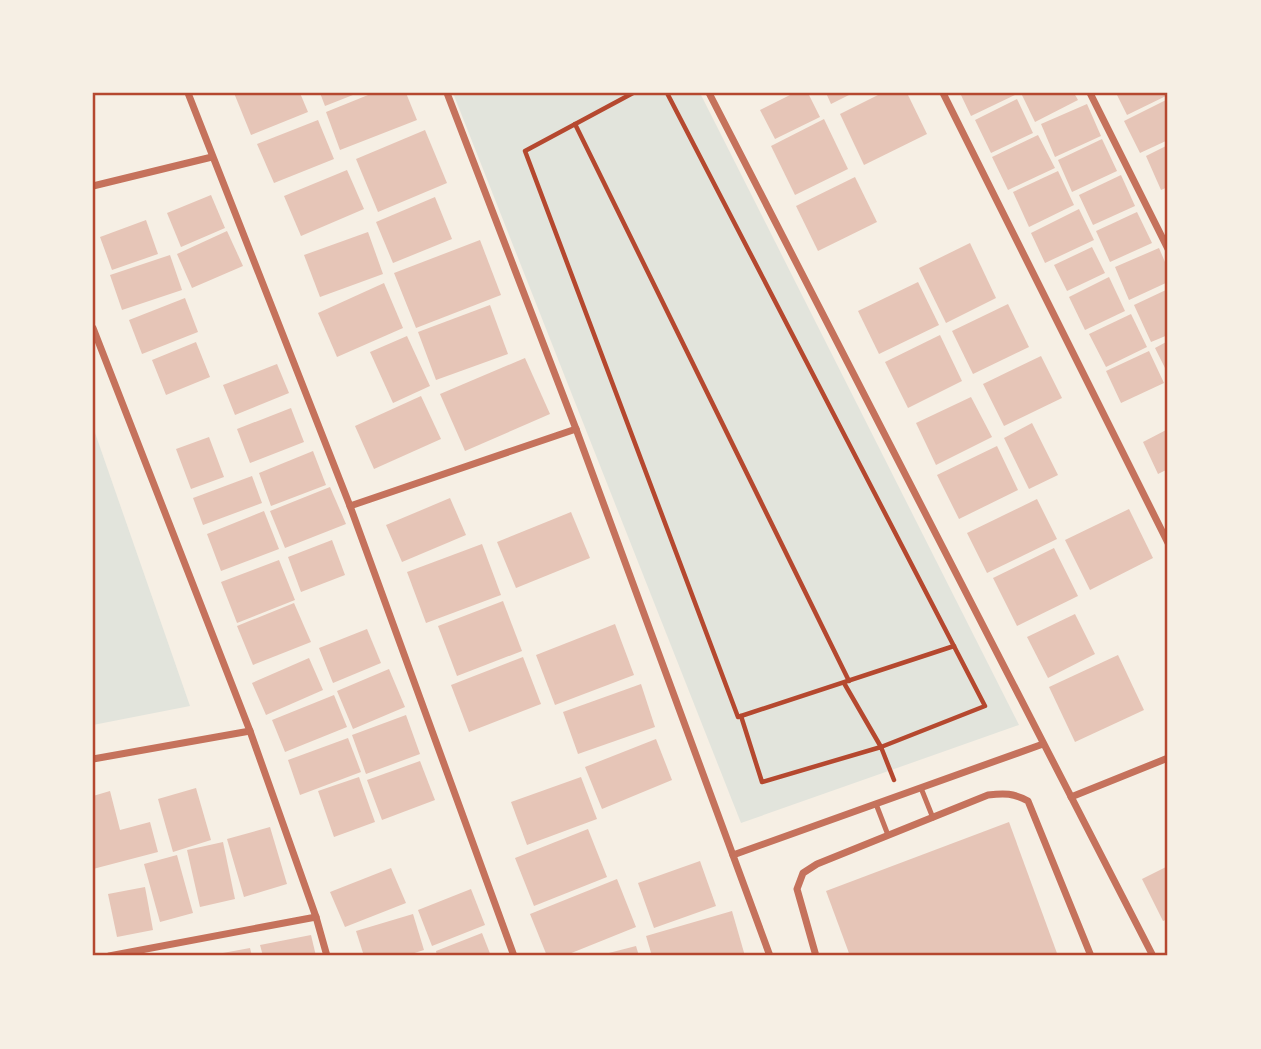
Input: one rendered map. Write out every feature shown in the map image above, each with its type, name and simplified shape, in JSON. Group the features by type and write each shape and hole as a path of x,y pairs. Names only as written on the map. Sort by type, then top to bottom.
{"street":[{"path":"188,93 350,506 514,956"},
{"path":"447,93 576,429 770,956"},
{"path":"709,93 1153,956"},
{"path":"943,93 1168,543"},
{"path":"1090,93 1168,249"},
{"path":"93,186 212,157"},
{"path":"93,328 250,731 316,917 327,956"},
{"path":"350,506 576,429"},
{"path":"93,759 250,731"},
{"path":"733,855 1043,744"},
{"path":"1070,797 1168,758"},
{"path":"816,956 797,889 803,873 817,864 988,795 1015,794 1028,801 1091,956"},
{"path":"109,956 316,917"}],"lane":[{"path":"921,788 933,818"},
{"path":"876,804 888,835"}],"path":[{"path":"633,93 525,150 733,704 738,716 741,716 762,782 881,747 985,706 667,93"},
{"path":"575,124 881,747 900,795"},
{"path":"741,716 954,646"}],"shaded area":[{"path":"453,93 700,93 1019,725 741,823"},
{"path":"93,427 190,706 93,725"}],"building":[{"path":"234,93 300,93 308,112 251,135"},
{"path":"320,93 358,93 325,106"},
{"path":"373,93 406,93 417,120 340,150 326,112"},
{"path":"794,93 808,93 820,117 775,139 760,110"},
{"path":"826,93 853,93 831,104"},
{"path":"882,93 907,93 927,134 864,165 840,114"},
{"path":"960,93 1019,93 971,116"},
{"path":"1021,93 1074,93 1078,100 1035,122"},
{"path":"1116,93 1168,93 1168,95 1127,115"},
{"path":"1017,99 1033,133 991,153 975,120"},
{"path":"1168,99 1168,140 1140,153 1124,121"},
{"path":"1087,104 1101,136 1055,157 1041,124"},
{"path":"824,119 848,169 795,195 771,146"},
{"path":"318,120 334,159 274,183 257,144"},
{"path":"425,130 447,183 378,212 356,159"},
{"path":"1038,135 1055,168 1008,190 992,157"},
{"path":"1102,139 1117,171 1072,192 1058,160"},
{"path":"1168,145 1168,187 1161,190 1146,156"},
{"path":"347,170 364,209 301,236 284,196"},
{"path":"1058,171 1074,205 1029,227 1013,192"},
{"path":"1121,175 1135,206 1093,225 1079,195"},
{"path":"855,177 877,222 818,251 796,206"},
{"path":"211,195 225,228 181,247 167,213"},
{"path":"435,197 452,239 393,263 376,222"},
{"path":"1079,209 1094,240 1045,263 1031,233"},
{"path":"1137,212 1152,243 1110,262 1096,231"},
{"path":"146,220 158,254 112,270 100,237"},
{"path":"227,231 243,266 192,288 177,254"},
{"path":"368,232 383,274 320,297 304,255"},
{"path":"480,240 501,295 416,328 394,273"},
{"path":"970,243 996,298 946,323 919,268"},
{"path":"1092,247 1105,273 1067,291 1054,265"},
{"path":"1159,248 1168,269 1168,282 1129,300 1115,267"},
{"path":"170,255 182,290 122,310 110,275"},
{"path":"1109,277 1125,311 1085,330 1069,297"},
{"path":"918,282 939,325 879,354 858,311"},
{"path":"384,283 403,328 337,357 318,313"},
{"path":"1168,289 1168,335 1151,342 1134,305"},
{"path":"185,298 198,332 142,354 129,320"},
{"path":"1008,304 1029,347 973,374 952,331"},
{"path":"490,305 508,354 436,380 418,332"},
{"path":"1131,314 1147,347 1106,367 1089,334"},
{"path":"940,335 962,381 908,408 885,362"},
{"path":"407,336 430,386 393,403 370,352"},
{"path":"1168,341 1168,369 1166,370 1155,348"},
{"path":"196,342 210,377 166,395 152,360"},
{"path":"1149,351 1164,383 1121,403 1106,371"},
{"path":"1041,356 1062,398 1004,426 983,384"},
{"path":"525,358 550,414 465,451 440,394"},
{"path":"277,364 289,393 235,415 223,385"},
{"path":"421,396 441,439 374,469 355,426"},
{"path":"971,397 992,437 936,465 916,423"},
{"path":"291,408 304,442 250,463 237,429"},
{"path":"1032,423 1058,475 1029,489 1004,438"},
{"path":"1168,429 1168,469 1158,474 1143,442"},
{"path":"209,437 224,477 191,489 176,449"},
{"path":"997,446 1018,490 959,519 937,475"},
{"path":"313,451 326,485 271,506 259,473"},
{"path":"252,476 262,503 203,525 193,498"},
{"path":"330,487 346,524 285,548 270,511"},
{"path":"450,498 466,535 402,562 386,525"},
{"path":"1037,499 1057,539 987,573 967,533"},
{"path":"1129,509 1153,558 1090,590 1065,540"},
{"path":"264,511 279,549 221,571 207,534"},
{"path":"571,512 590,558 516,588 497,542"},
{"path":"332,540 345,575 301,592 288,557"},
{"path":"482,544 501,595 426,623 407,572"},
{"path":"1054,548 1078,596 1017,626 993,578"},
{"path":"279,560 295,600 237,623 221,582"},
{"path":"503,601 522,651 457,676 438,626"},
{"path":"294,603 311,642 253,665 237,626"},
{"path":"1075,614 1095,654 1048,678 1027,637"},
{"path":"615,624 634,675 555,705 536,655"},
{"path":"367,629 381,663 333,683 319,648"},
{"path":"1118,655 1144,710 1075,742 1049,687"},
{"path":"523,657 541,704 469,732 451,685"},
{"path":"309,658 323,690 266,715 252,683"},
{"path":"389,669 405,707 353,729 337,691"},
{"path":"641,684 655,727 578,754 563,712"},
{"path":"334,695 347,727 285,752 272,720"},
{"path":"406,715 420,754 366,774 352,735"},
{"path":"348,738 361,772 300,795 288,760"},
{"path":"656,739 672,780 602,809 585,767"},
{"path":"420,761 435,800 382,820 367,780"},
{"path":"359,777 375,822 334,837 318,791"},
{"path":"581,777 597,819 527,845 511,802"},
{"path":"196,788 211,840 173,852 158,799"},
{"path":"110,791 120,830 150,822 158,852 93,869 93,796"},
{"path":"1009,822 1058,956 850,956 826,891"},
{"path":"270,827 287,884 244,897 227,839"},
{"path":"588,829 607,877 534,906 515,858"},
{"path":"223,842 235,899 200,907 187,850"},
{"path":"177,855 193,913 160,922 144,864"},
{"path":"700,861 716,906 654,928 638,883"},
{"path":"1168,866 1168,919 1163,921 1142,879"},
{"path":"391,868 406,903 345,927 330,892"},
{"path":"617,879 636,927 564,956 547,956 530,914"},
{"path":"145,887 153,930 117,937 108,894"},
{"path":"471,889 485,925 432,946 418,910"},
{"path":"732,911 745,956 652,956 646,936"},
{"path":"413,914 424,950 405,956 364,956 356,931"},
{"path":"482,933 491,956 437,956 436,951"},
{"path":"311,935 316,956 263,956 260,945"},
{"path":"636,946 639,956 601,956 601,955"},
{"path":"250,948 252,956 212,956 212,955"}]}
